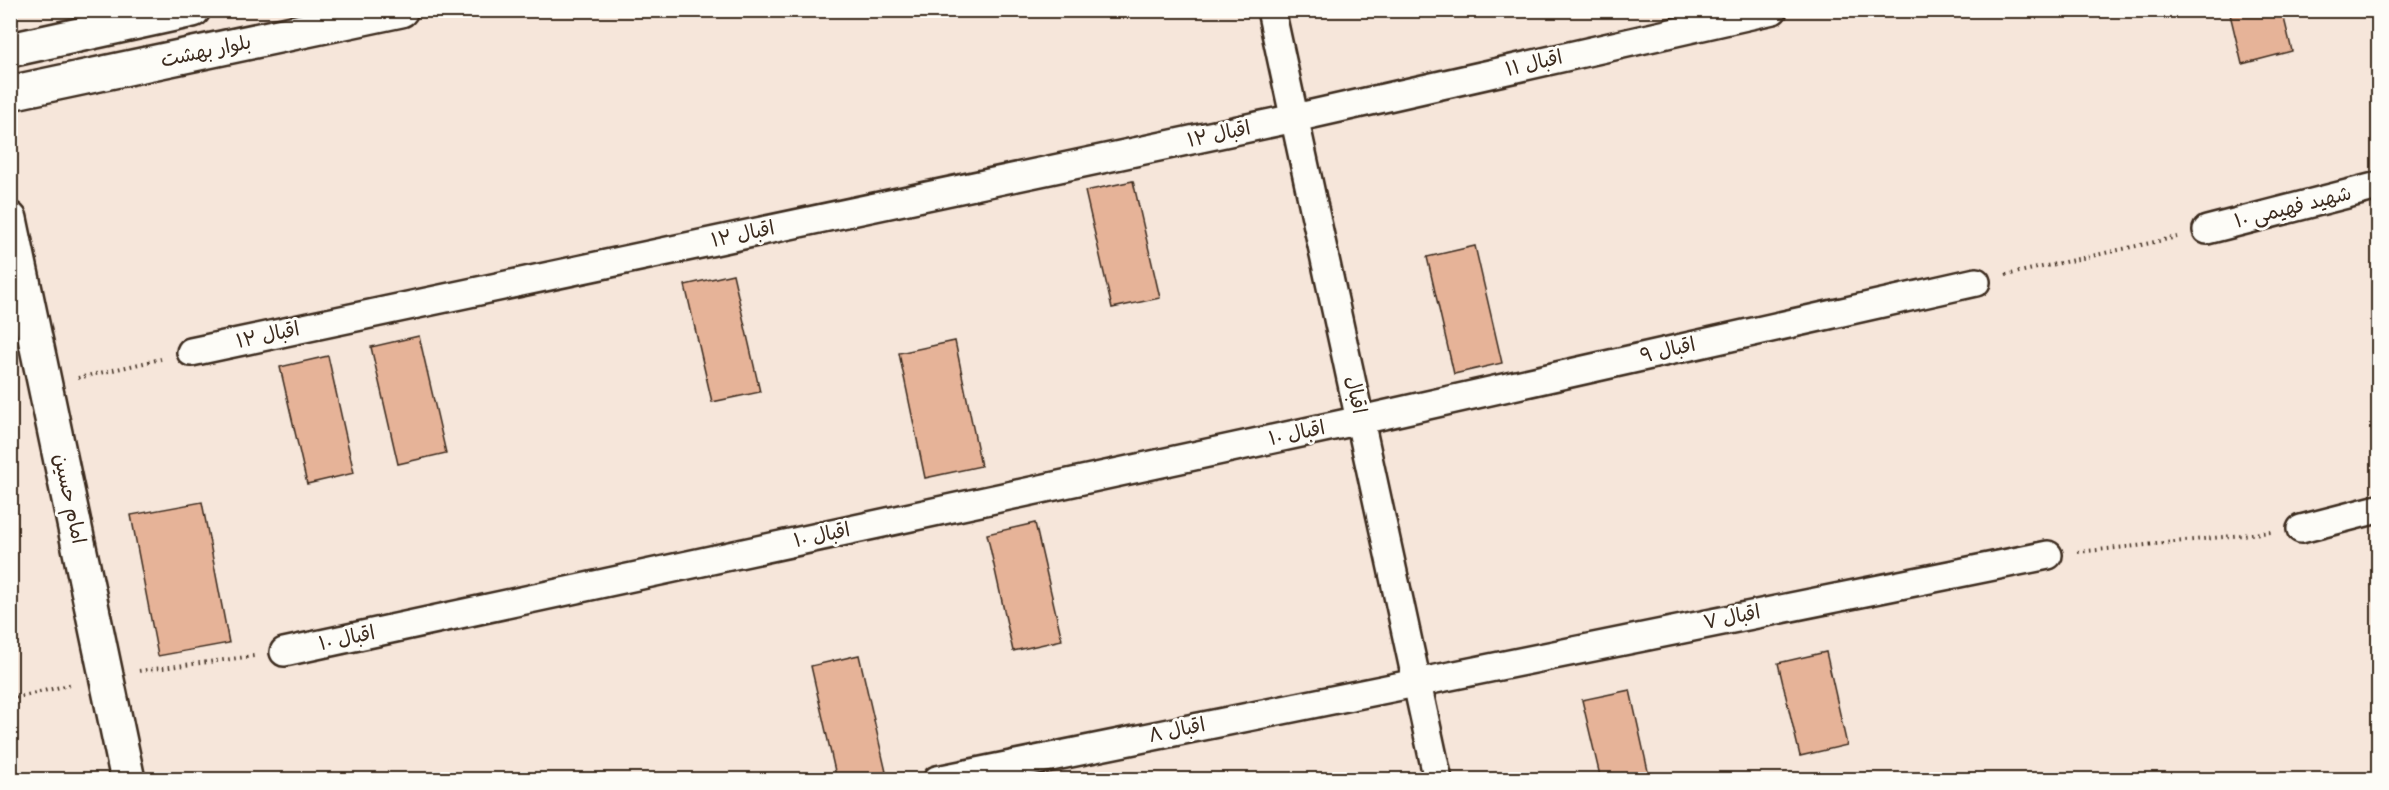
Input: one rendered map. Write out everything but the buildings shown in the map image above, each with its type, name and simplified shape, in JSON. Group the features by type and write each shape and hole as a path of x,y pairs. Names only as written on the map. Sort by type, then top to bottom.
{"street":[{"path":"10,50 193,10"},
{"name":"بلوار بهشت","path":"10,93 401,10"},
{"name":"اقبال","path":"1271,10 1438,780"},
{"name":"اقبال ۱۱","path":"1295,118 1773,10"},
{"name":"اقبال ۱۲","path":"191,352 1295,118"},
{"name":"شهید فهیمی ۱۰","path":"2207,230 2379,186"},
{"name":"امام حسین","path":"10,219 128,780"},
{"name":"اقبال ۹","path":"1361,420 1976,282"},
{"name":"اقبال ۱۰","path":"284,652 1361,420"},
{"path":"2301,529 2379,509"},
{"name":"اقبال ۷","path":"1417,682 2048,555"},
{"name":"اقبال ۸","path":"937,780 1417,682"}],"path":[{"path":"1976,282 2207,230"},
{"path":"45,386 191,352"},
{"path":"2048,555 2301,529"},
{"path":"10,699 106,676 284,652"}]}
